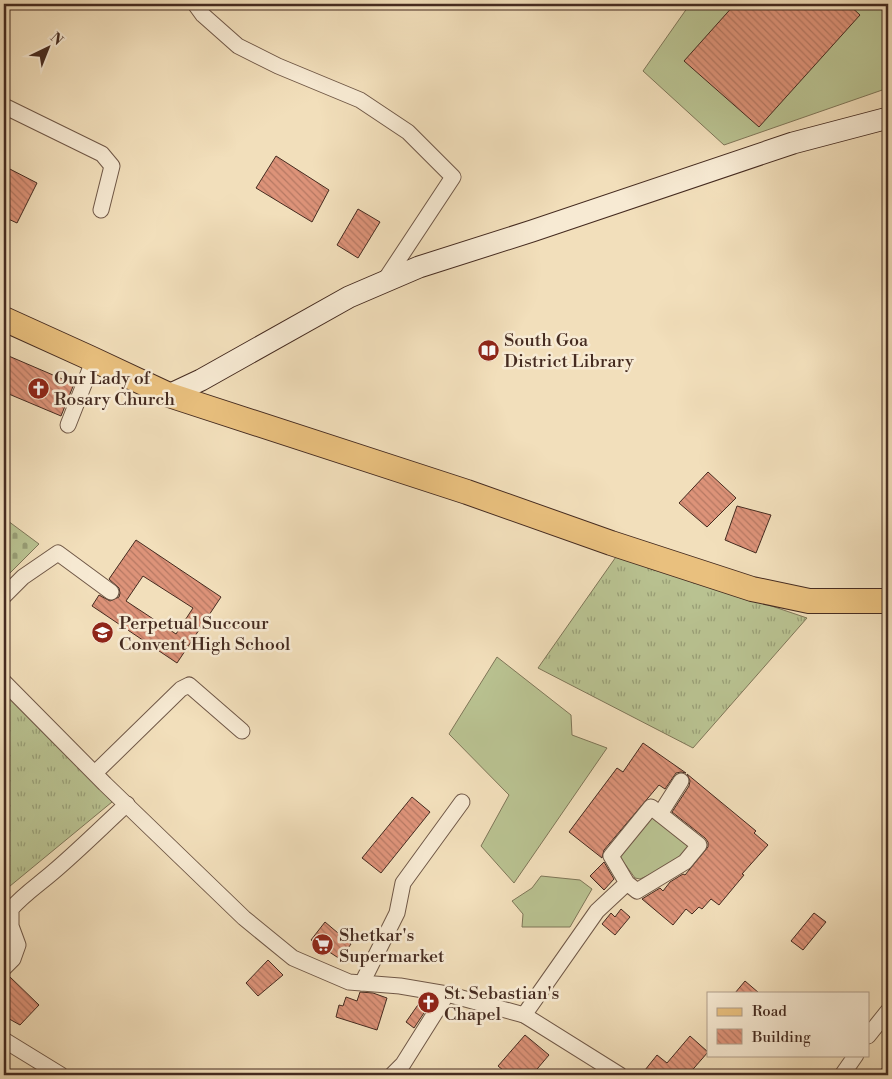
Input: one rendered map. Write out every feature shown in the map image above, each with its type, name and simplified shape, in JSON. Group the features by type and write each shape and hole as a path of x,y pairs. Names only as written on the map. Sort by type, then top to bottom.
{"main road":[{"path":"4,319 169,395 457,489 611,543 752,589 809,601 888,601"}],"street":[{"path":"195,4 203,15 238,46 278,66 360,100 408,132 453,177 383,282"},
{"path":"4,106 102,154 112,166 101,210"},
{"path":"169,395 201,380 349,297 419,267 793,143 888,118"},
{"path":"68,425 94,359"},
{"path":"4,596 23,577 58,553 110,592"},
{"path":"4,682 95,774 244,918 293,958 349,982 400,986 447,994 524,1015 620,1075"},
{"path":"95,774 181,689 189,685 242,731"},
{"path":"660,814 680,781"},
{"path":"362,984 397,913 403,883 462,802"},
{"path":"4,968 13,959 18,945 11,926 11,909 18,900 84,844 126,804"},
{"path":"651,807 699,845 685,862 637,891 627,883 611,856 651,807"},
{"path":"524,1015 597,911 627,883"},
{"path":"392,1075 408,1070 447,994"},
{"path":"870,1034 888,1011"},
{"path":"4,1040 62,1075"},
{"path":"842,1075 855,1056"}],"green space":[{"path":"690,4 888,4 888,88 724,145 643,71"},
{"path":"4,518 39,544 4,579"},
{"path":"618,554 807,618 693,748 538,668"},
{"path":"497,657 571,715 572,735 607,748 514,883 481,846 509,795 449,734"},
{"path":"4,693 112,802 4,891"},
{"path":"650,815 690,848 683,860 640,879 635,878 617,853"},
{"path":"541,876 580,880 592,889 570,927 522,927 523,914 512,901 532,888"}],"building":[{"path":"735,4 848,4 860,15 759,127 684,61"},
{"path":"276,156 329,190 312,222 256,188"},
{"path":"4,166 37,183 17,223 4,217"},
{"path":"358,209 380,222 358,258 337,245"},
{"name":"Our Lady of Rosary Church","path":"4,354 74,384 61,416 4,392"},
{"path":"708,472 736,498 707,527 679,503"},
{"path":"737,506 771,515 756,553 725,540"},
{"path":"136,540 221,597 177,663 92,606 99,595 110,601 119,597 119,588 109,579","holes":["143,576 193,608 176,634 126,601"]},
{"path":"643,743 686,773 676,773 665,789 659,785 604,850 602,858 569,832 617,768 623,772"},
{"path":"687,774 756,831 754,833 768,845 742,874 744,875 719,905 711,899 702,909 699,907 692,914 686,909 673,925 642,899 660,888 663,891 670,882 683,874 685,875 708,847 708,842 705,838 672,812 689,786 690,781"},
{"path":"412,797 430,812 381,873 362,858"},
{"path":"604,862 614,879 604,890 590,876"},
{"path":"621,909 630,917 615,935 602,924 611,913 615,917"},
{"path":"814,913 826,922 803,950 791,941"},
{"path":"325,922 351,944 340,959 311,940"},
{"path":"268,960 283,975 258,996 246,983"},
{"path":"9,976 39,1005 20,1025 4,1016 4,977"},
{"path":"745,981 758,992 736,992"},
{"path":"360,992 373,993 387,998 377,1030 336,1017 339,1005 343,1006 346,997 357,1001"},
{"path":"422,999 432,1001 414,1028 406,1022"},
{"path":"525,1035 549,1055 532,1075 509,1075 498,1066"},
{"path":"690,1036 707,1051 688,1075 641,1075 657,1055 667,1063"}],"place":[{"name":"South Goa District Library","path":"488,350"},
{"name":"Our Lady of Rosary Church","path":"38,388"},
{"name":"Perpetual Succour Convent High School","path":"103,633"},
{"name":"Shetkar's Supermarket","path":"323,945"},
{"name":"St. Sebastian's Chapel","path":"428,1003"}]}
